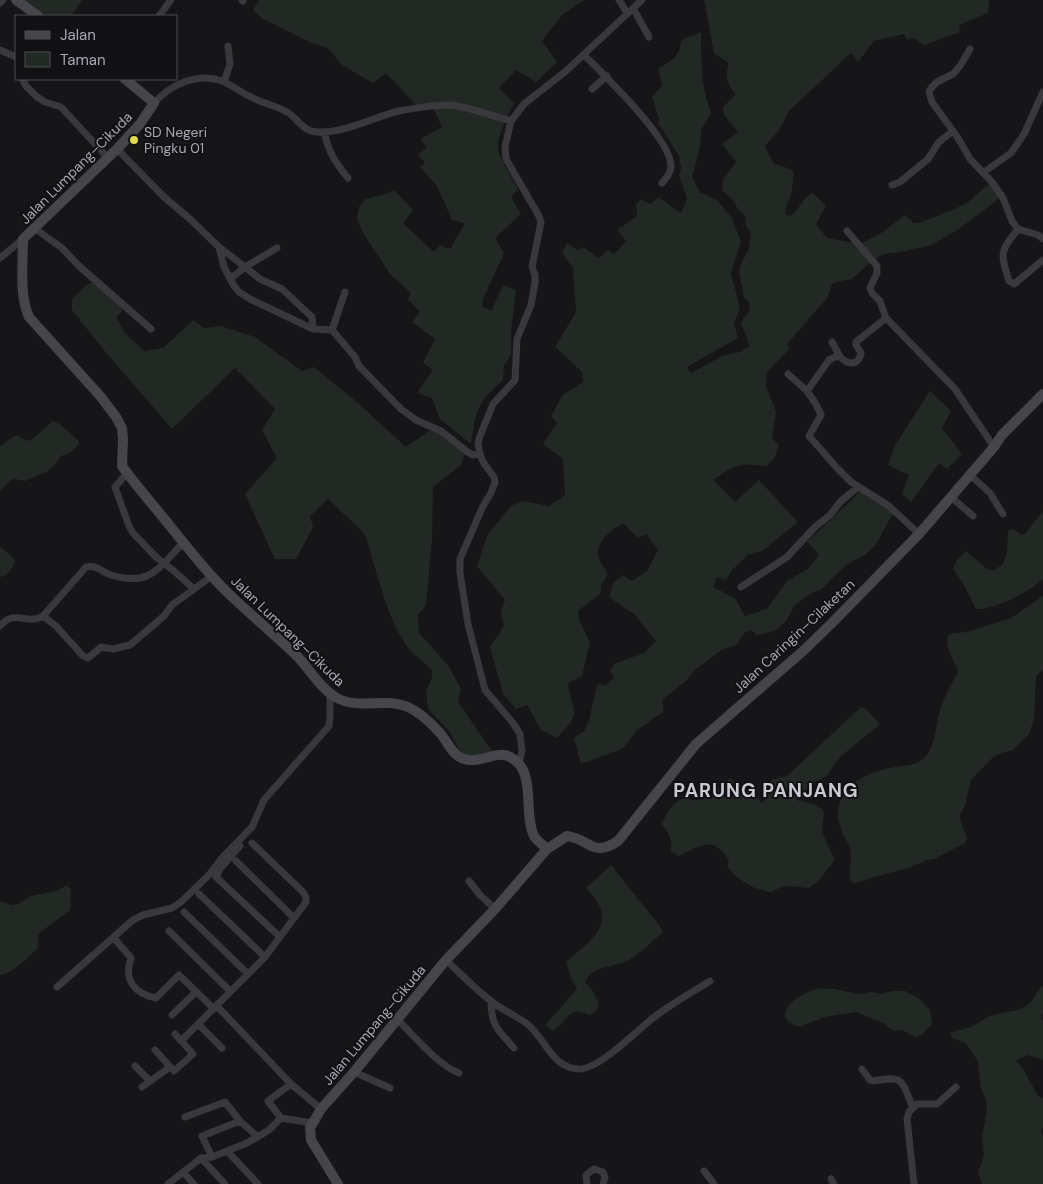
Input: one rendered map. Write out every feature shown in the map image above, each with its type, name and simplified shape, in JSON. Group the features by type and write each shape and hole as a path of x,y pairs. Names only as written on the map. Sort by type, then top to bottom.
{"street":[{"path":"0,3 3,0"},
{"path":"16,0 37,15"},
{"path":"160,15 172,0"},
{"path":"619,0 630,11 649,37"},
{"path":"547,849 534,836 531,826 525,778 519,763 522,751 520,734 485,690 468,624 460,573 460,559 491,493 494,482 494,478 483,462 478,443 490,409 515,380 517,340 530,305 535,283 532,267 541,227 539,216 506,159 505,147 511,121 524,104 566,71 642,0"},
{"path":"224,82 230,64 228,46"},
{"path":"970,49 953,74 937,82 931,88 929,92 935,108 945,119 970,158 984,172 1002,198 1012,221 1018,229 1038,235 1043,239"},
{"path":"0,50 15,57"},
{"path":"584,55 607,76 644,120 666,150 670,158 670,171 662,183"},
{"path":"592,89 607,76"},
{"path":"127,80 154,103 164,92 187,81 214,78 248,96 288,112 310,130 324,132 345,128 399,111 448,105 511,121"},
{"path":"23,80 37,98 61,107 108,158"},
{"path":"984,172 1011,153 1024,134 1043,92"},
{"name":"Jalan Lumpang–Cikuda","path":"154,103 140,124 117,149 23,239 22,278 26,310 29,317 101,397 116,417 122,428 122,466 183,543 212,576 298,658 330,692 337,698 350,703 384,702 408,707 419,714 441,734 456,755 468,760 478,760 497,754 507,754 519,763"},
{"path":"892,185 900,182 928,159 939,142 953,131"},
{"path":"324,132 331,155 348,178"},
{"path":"117,149 164,197 219,247 260,279 282,289 295,299 312,317 313,329"},
{"path":"34,228 62,248 79,266 151,329"},
{"path":"1018,229 1003,248 1002,256 1009,281 1014,284 1043,260"},
{"path":"847,231 877,266 877,273 870,288 880,301 886,318 955,388 994,447"},
{"path":"0,258 23,239"},
{"path":"219,247 224,267 239,292 250,300 313,329 332,330 355,357 359,366 402,409 416,420 441,431 469,453 473,455 480,454"},
{"path":"230,279 245,267 277,248"},
{"path":"332,330 345,292"},
{"path":"832,342 844,361 853,363 861,353 856,342 886,318"},
{"path":"807,392 829,360 839,355"},
{"path":"788,374 807,392 821,415 810,436 837,468 858,487 889,506 919,534"},
{"name":"Jalan Caringin–Cilaketan","path":"547,849 566,836 573,837 599,849 610,846 618,840 696,744 808,646 919,534 994,447 1002,435 1043,394"},
{"path":"127,473 115,487 128,526 144,546 194,589"},
{"path":"970,475 990,493 1003,514"},
{"path":"741,587 787,557 815,527 830,515 841,501 858,487"},
{"path":"951,497 973,516"},
{"path":"0,626 6,619 11,617 36,619 43,616 86,568 93,566 112,575 141,579 149,576 183,543"},
{"path":"43,616 56,626 83,656 88,658 101,647 113,649 130,645 164,616 172,605 212,576"},
{"path":"57,987 138,918 172,908 181,902 209,875 221,859 249,830 264,800 328,726 330,692"},
{"path":"249,830 247,838 220,868 216,877 280,938"},
{"path":"181,1041 266,956 306,902 303,892 252,843"},
{"name":"Jalan Lumpang–Cikuda","path":"312,1123 321,1109 398,1020 446,960 547,849"},
{"path":"236,860 294,918"},
{"path":"469,881 494,909"},
{"path":"199,894 266,956"},
{"path":"184,912 248,974"},
{"path":"168,931 230,992"},
{"path":"114,938 130,958 127,969 131,982 144,996 156,998 179,975 262,1052 291,1084 321,1109"},
{"path":"446,960 491,1002 527,1024 562,1064 579,1069 588,1068 597,1063 653,1018 710,981"},
{"path":"172,1015 196,992"},
{"path":"491,1002 493,1021 514,1048"},
{"path":"398,1020 443,1064 459,1073"},
{"path":"198,1024 222,1048"},
{"path":"155,1050 174,1071 193,1054 175,1034"},
{"path":"135,1066 150,1081"},
{"path":"142,1087 170,1067"},
{"path":"862,1069 873,1080 892,1077 898,1079 902,1083 913,1108"},
{"path":"354,1072 390,1088"},
{"path":"291,1084 268,1101 281,1118 312,1123 311,1140 338,1184"},
{"path":"914,1184 907,1119 909,1112 917,1104 937,1104 956,1087"},
{"path":"185,1117 225,1102 240,1121 258,1137"},
{"path":"168,1184 201,1158 212,1157 258,1137 269,1130 281,1118"},
{"path":"212,1157 202,1136 240,1121"},
{"path":"227,1151 258,1184"},
{"path":"201,1158 225,1184"},
{"path":"587,1184 586,1175 594,1169 602,1172 605,1178 603,1184"},
{"path":"183,1172 194,1184"},
{"path":"704,1172 714,1184"}],"green space":[{"path":"18,0 82,0 72,15 41,15"},
{"path":"259,0 584,0 562,15 542,41 557,62 536,82 516,70 499,88 514,103 502,129 498,145 503,162 518,189 511,197 521,214 495,238 504,253 484,297 482,306 491,311 503,285 516,290 511,331 511,355 504,365 503,380 488,395 479,408 474,423 471,444 440,419 432,398 417,393 433,370 423,363 435,339 412,322 420,312 408,299 411,293 390,274 363,233 357,220 359,207 365,199 394,190 413,210 403,223 434,252 440,245 450,249 465,223 452,220 437,186 420,167 425,163 418,154 427,148 420,139 442,127 432,106 418,107 386,73 373,83 342,65 328,48 312,43 263,19 253,10"},
{"path":"704,0 989,0 988,13 959,25 960,32 924,45 913,38 907,40 904,34 874,41 858,62 851,53 789,111 779,130 765,146 773,163 793,170 790,199 785,214 790,216 793,214 812,193 826,205 816,224 827,238 860,244 883,232 905,215 914,223 919,223 957,208 967,203 991,182 1001,197 959,229 932,245 884,254 872,261 852,279 833,283 828,297 787,344 790,348 767,372 766,386 776,412 772,438 779,445 774,459 766,466 743,465 732,468 713,480 735,502 759,480 798,522 762,551 748,555 733,569 726,580 717,577 713,587 735,598 745,616 767,609 787,581 808,569 819,555 807,542 862,490 896,508 875,546 866,554 846,565 820,590 808,595 794,606 787,620 775,631 757,635 752,631 745,632 736,645 721,650 695,670 687,680 663,699 663,712 637,730 622,749 581,764 574,738 584,731 589,721 597,684 605,686 614,677 610,672 614,664 644,653 656,641 635,615 609,597 614,582 623,575 632,581 648,570 658,550 647,534 638,538 623,523 608,534 601,543 598,555 608,574 601,586 601,593 578,611 579,619 590,643 582,676 568,683 574,707 573,717 557,738 541,730 527,705 516,709 503,694 490,647 504,626 501,612 505,600 477,566 488,534 511,506 522,501 549,506 565,495 563,459 543,444 557,423 551,416 563,395 583,382 582,372 555,347 576,312 573,268 562,253 567,243 578,250 583,247 599,258 608,250 614,254 626,241 617,230 637,216 636,204 641,199 651,204 658,197 681,213 687,198 679,176 681,168 679,156 658,123 659,119 652,97 662,85 658,69 677,55 681,40 701,32 703,84 711,113 701,130 700,148 692,177 700,192 717,200 732,218 741,242 731,273 740,308 734,324 738,338 687,367 691,373 724,355 740,352 750,346 741,323 750,308 749,302 744,297 739,271 749,249 751,233 746,226 745,216 738,210 734,201 722,190 723,180 736,162 722,144 738,132 724,115 723,107 736,94 727,80 729,63 714,53"},
{"path":"95,281 123,310 116,317 125,333 144,351 163,348 193,320 204,328 221,326 255,337 302,371 314,367 358,403 406,447 435,427 466,450 461,465 433,487 432,539 426,605 418,615 419,633 448,665 461,689 458,702 492,751 474,756 466,756 460,751 449,731 428,709 426,691 432,678 432,670 409,649 395,625 383,595 366,537 328,499 310,516 313,527 296,559 275,559 245,494 277,458 262,430 275,409 235,368 172,429 72,310 72,299 86,285"},
{"path":"930,391 951,411 942,428 962,454 947,469 939,463 911,502 902,494 909,475 888,465 895,445"},
{"path":"53,421 60,424 79,441 79,444 70,453 61,456 48,471 25,481 11,480 0,491 0,446 16,435 29,441"},
{"path":"1043,511 1043,579 1030,589 1011,599 982,609 976,609 963,583 953,569 957,560 966,551 987,569 994,570 1004,562 1007,553 1008,531 1012,529 1022,535 1025,534"},
{"path":"0,547 13,557 15,562 7,574 0,577"},
{"path":"1043,596 1043,670 1036,676 1034,719 1029,734 1013,750 993,757 971,780 965,806 959,816 967,838 965,843 934,859 854,884 850,878 850,849 838,819 839,805 845,793 857,781 881,770 918,763 929,752 934,741 938,716 958,672 948,648 949,634 966,632 1011,618"},
{"path":"861,707 865,708 880,724 840,757 826,776 813,783 796,800 814,804 822,809 824,813 822,832 835,860 818,881 809,888 781,887 772,892 753,887 731,871 727,866 729,861 724,853 713,845 700,846 679,856 671,852 670,836 661,824 675,803 683,799 707,798 730,778 744,791 750,789 762,803 766,798 771,780 787,776"},
{"path":"611,865 663,932 629,960 599,969 589,976 585,982 595,995 598,1008 589,1015 582,1012 572,1013 553,1031 545,1025 577,989 566,962 586,945 598,931 601,924 600,907 586,888"},
{"path":"67,885 71,890 70,910 38,934 38,948 16,968 0,975 0,901 12,905 18,904 30,896 56,891"},
{"path":"1043,985 1043,1013 1041,1015 1043,1021 1043,1060 1027,1055 1016,1061 1022,1067 1038,1096 1043,1098 1043,1128 1041,1130 1043,1135 1043,1184 982,1184 978,1172 984,1155 982,1136 987,1112 986,1100 981,1088 978,1062 965,1043 952,1038 950,1033 972,1027 992,1015 1023,1008"},
{"path":"821,988 858,994 905,991 918,998 930,1010 932,1024 922,1035 915,1037 902,1030 894,1031 883,1023 856,1012 824,1017 800,1027 785,1017 790,1004 805,994"}],"place":[{"name":"SD Negeri Pingku 01","path":"134,140"}],"district":[{"name":"PARUNG PANJANG","path":"766,790"}]}
